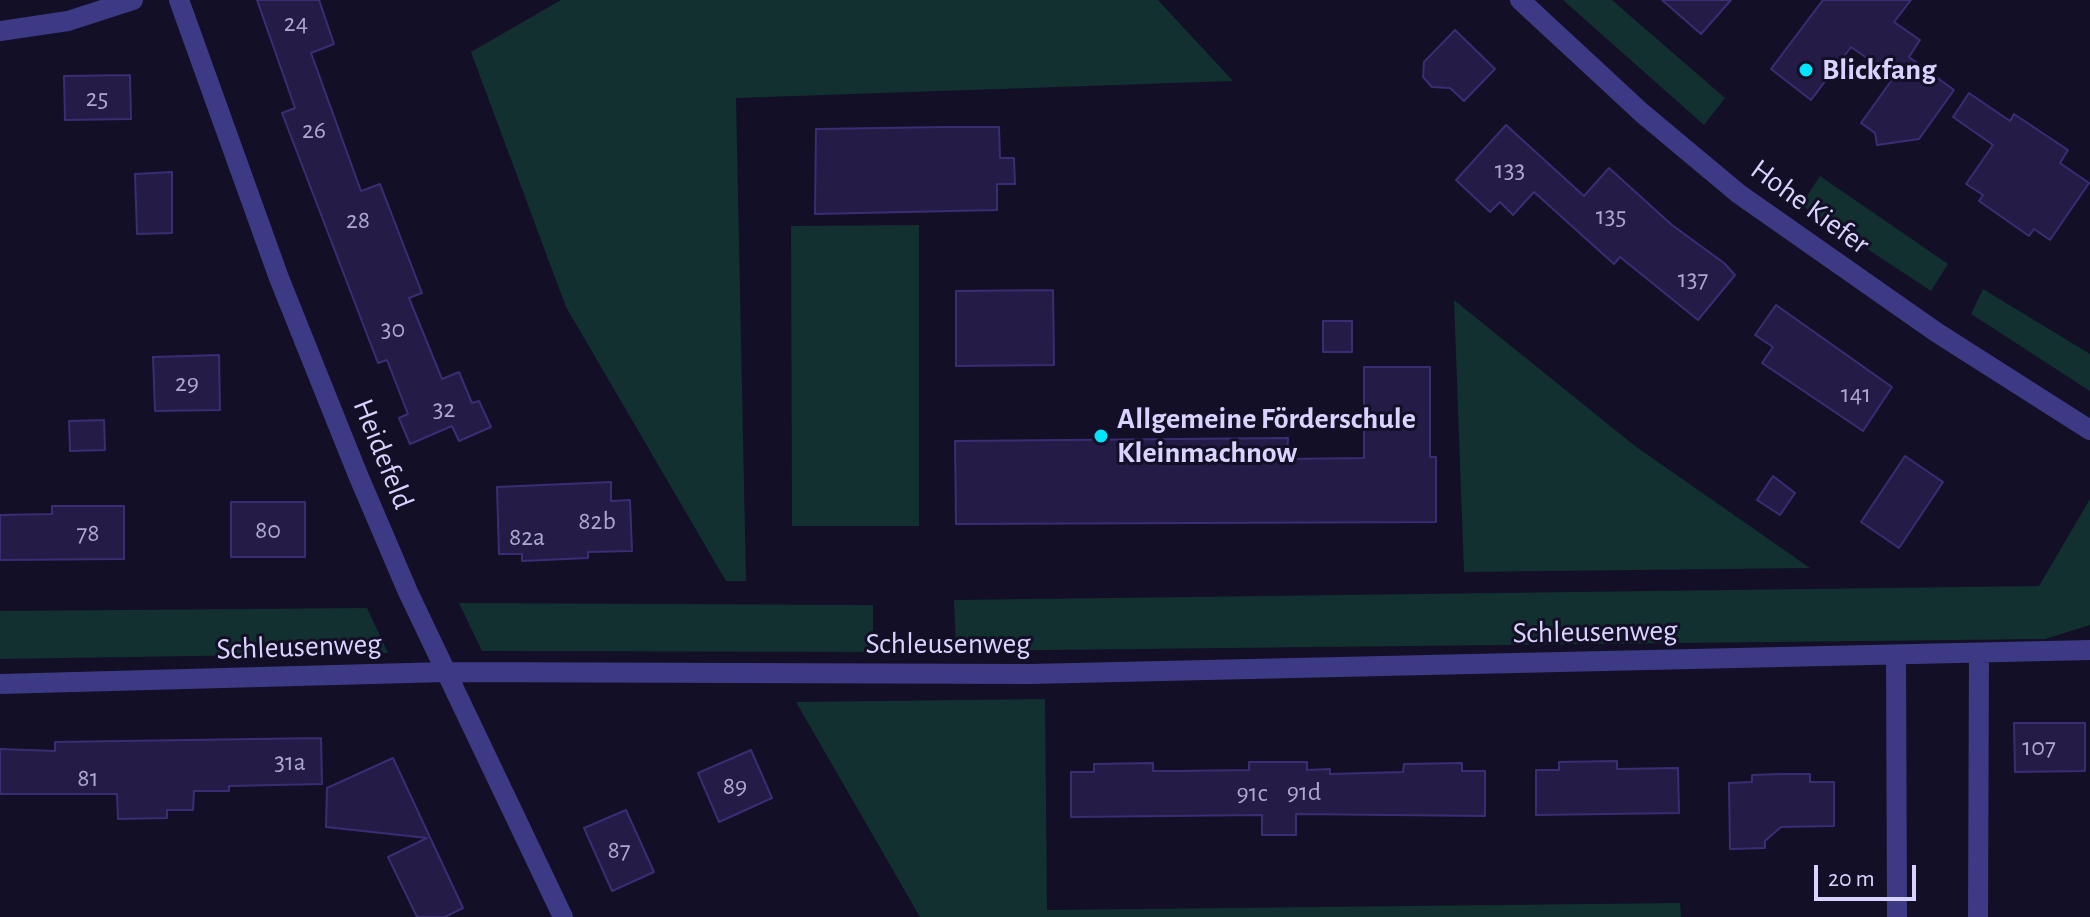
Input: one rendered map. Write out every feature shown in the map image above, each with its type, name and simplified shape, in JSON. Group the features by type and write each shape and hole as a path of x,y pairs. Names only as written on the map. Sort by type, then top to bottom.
{"street":[{"path":"0,31 68,21 133,0"},
{"name":"Heidefeld","path":"179,0 279,278 358,475 446,672 563,917"},
{"name":"Hohe Kiefer","path":"1520,0 1642,113 1739,194 1936,332 2090,430"},
{"name":"Schleusenweg","path":"0,684 446,672 1030,674 2090,650"},
{"path":"1978,917 1979,653"},
{"path":"1896,656 1897,917"}],"green space":[{"path":"561,0 1158,0 1233,81 736,98 746,581 726,581 566,307 471,52"},
{"path":"1563,0 1612,0 1725,98 1704,125"},
{"path":"1820,176 1948,264 1931,291 1801,205"},
{"path":"919,225 919,526 792,526 791,226"},
{"path":"1983,289 2090,354 2090,391 1971,314"},
{"path":"1454,300 1635,446 1810,568 1464,572"},
{"path":"2090,499 2090,625 2045,639 956,651 954,600 2039,586"},
{"path":"459,603 873,605 873,652 482,651"},
{"path":"367,608 388,653 0,659 0,611"},
{"path":"1045,699 1047,910 1680,903 1681,917 920,917 796,702"}],"building":[{"path":"257,0 319,0 334,44 311,53 361,191 380,184 422,293 409,298 442,379 459,372 472,403 479,401 491,427 459,441 452,426 410,444 399,418 408,414 387,360 378,363 282,113 295,108"},
{"path":"1662,0 1731,0 1701,34"},
{"path":"1823,0 1911,0 1894,22 1920,40 1909,57 1954,90 1919,139 1877,145 1875,133 1861,123 1894,77 1851,47 1811,100 1771,69"},
{"path":"1455,30 1495,69 1464,101 1450,88 1432,87 1423,77 1424,62"},
{"path":"130,75 131,119 65,120 64,76"},
{"path":"1969,93 2010,121 2014,114 2068,150 2060,163 2089,183 2050,240 2034,229 2029,236 1979,201 1983,195 1966,184 1993,145 1953,117"},
{"path":"1506,125 1584,196 1609,168 1672,225 1724,263 1735,275 1698,320 1620,257 1614,264 1534,192 1513,215 1500,202 1490,212 1456,180"},
{"path":"999,127 1000,158 1014,158 1015,184 997,184 997,210 815,214 816,129"},
{"path":"172,172 172,233 137,234 135,174"},
{"path":"1053,290 1054,365 956,366 956,291"},
{"path":"1776,305 1892,387 1863,431 1762,363 1773,347 1755,335"},
{"path":"1323,321 1352,321 1352,352 1323,352"},
{"path":"219,355 220,410 155,411 153,357"},
{"path":"1364,367 1430,367 1430,457 1436,457 1436,522 956,524 955,441 1288,438 1287,459 1364,458"},
{"path":"104,420 105,450 70,451 69,421"},
{"path":"1905,456 1943,482 1899,548 1861,522"},
{"path":"1773,476 1795,493 1780,515 1757,500"},
{"path":"611,482 611,501 630,500 632,551 588,552 588,558 522,561 522,554 499,554 497,487"},
{"path":"231,502 305,502 305,557 231,557"},
{"path":"52,506 124,506 124,559 0,560 0,515 52,514"},
{"path":"2014,723 2085,723 2085,771 2015,772"},
{"path":"321,738 322,784 229,786 229,791 194,791 193,810 167,810 167,818 118,819 117,794 0,794 0,749 55,751 55,742"},
{"path":"751,750 772,798 719,822 698,773"},
{"path":"393,758 463,908 445,917 417,917 388,857 427,838 326,827 327,788"},
{"path":"1617,761 1617,769 1678,768 1679,813 1536,815 1536,770 1559,770 1559,762"},
{"path":"1249,762 1307,762 1307,770 1330,769 1330,774 1403,772 1404,764 1462,763 1462,771 1485,771 1485,816 1296,814 1296,835 1262,835 1262,815 1071,817 1071,772 1094,772 1094,764 1153,763 1153,771 1176,771 1249,770"},
{"path":"1810,774 1810,782 1834,782 1834,826 1781,827 1765,841 1765,848 1730,849 1729,783 1752,782 1752,775"},
{"path":"626,810 654,872 612,891 584,828"}],"place":[{"name":"Blickfang","path":"1806,70"},
{"name":"Allgemeine Förderschule Kleinmachnow","path":"1101,436"}]}
